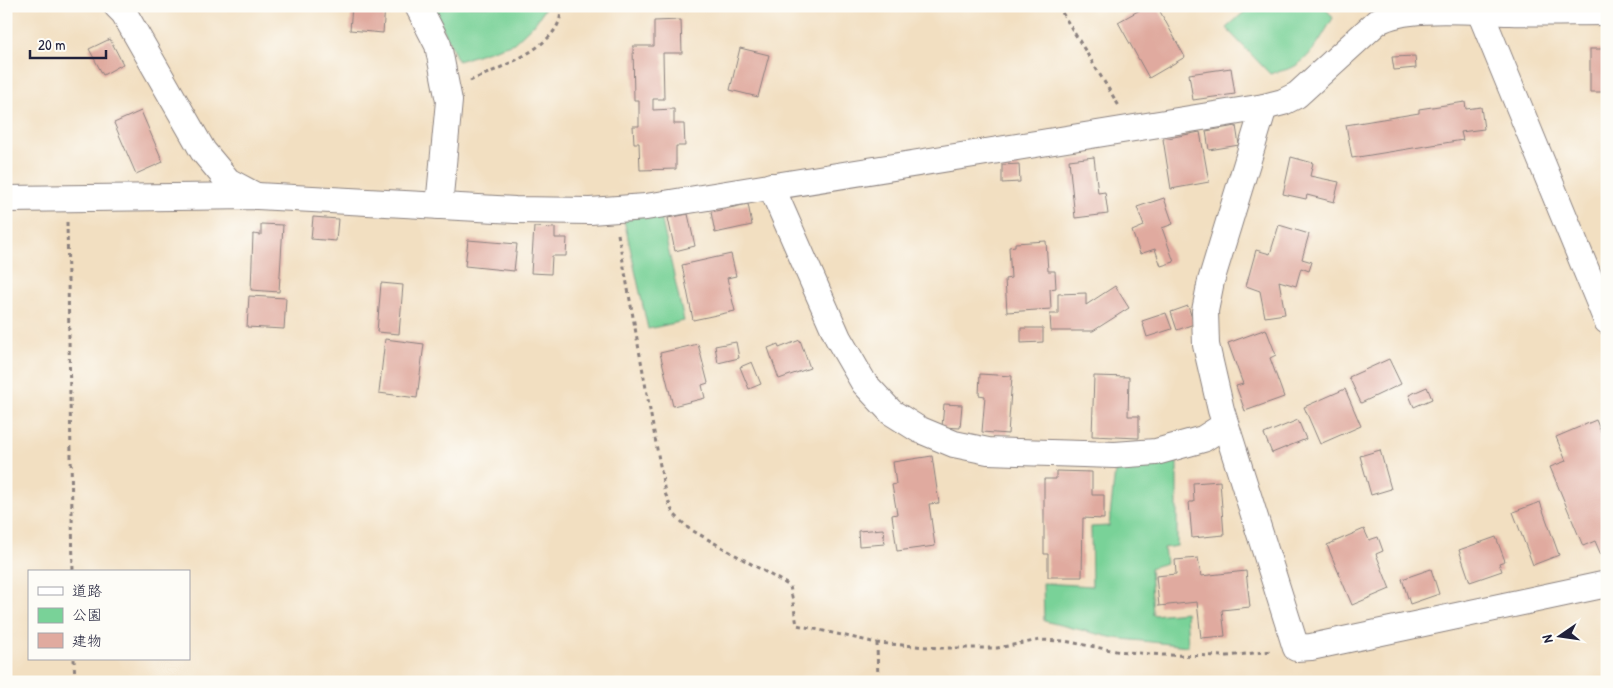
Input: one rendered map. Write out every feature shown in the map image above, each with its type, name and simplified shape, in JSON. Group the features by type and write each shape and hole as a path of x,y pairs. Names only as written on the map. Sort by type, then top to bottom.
{"street":[{"path":"117,6 124,13 203,152 228,181 256,196"},
{"path":"418,6 438,45 449,101 439,206"},
{"path":"1480,9 1607,322"},
{"path":"6,200 256,196 515,210 590,211 646,207 1264,107 1297,96 1377,22 1400,13 1480,9 1607,12"},
{"path":"1264,107 1211,281 1205,310 1206,345 1225,425 1296,648 1388,631 1607,584"},
{"path":"771,186 838,338 864,382 891,412 918,429 954,444 988,451 1115,455 1156,452 1203,439 1225,425"}],"path":[{"path":"447,91 511,63 536,48 554,30 560,19 560,6"},
{"path":"1058,6 1133,128"},
{"path":"67,200 73,570"},
{"path":"613,209 665,492 674,514 688,528 790,586 797,625 877,643 940,648 997,648 1040,640 1064,640 1116,651 1163,655 1228,656 1296,648"},
{"path":"877,643 878,682"},
{"path":"74,660 75,682"}],"green space":[{"path":"433,6 546,6 536,22 514,43 458,61"},
{"path":"1251,6 1324,6 1333,18 1318,43 1303,60 1291,68 1270,74 1226,28"},
{"path":"660,212 684,321 648,329 624,220"},
{"path":"1177,456 1177,546 1164,548 1166,563 1150,568 1153,615 1186,612 1188,646 1114,638 1044,621 1043,583 1092,586 1091,527 1109,526 1115,471"}],"building":[{"path":"352,6 385,6 383,33 350,30"},
{"path":"1147,6 1157,6 1185,57 1149,78 1118,22"},
{"path":"681,20 682,53 663,53 664,99 653,99 653,110 674,109 674,124 684,124 685,146 676,146 676,169 640,170 639,143 634,143 633,126 639,126 639,100 634,100 633,46 654,46 654,21"},
{"path":"110,39 123,64 103,75 89,49"},
{"path":"740,48 769,55 758,97 730,90"},
{"path":"1590,49 1607,49 1607,92 1590,92"},
{"path":"1415,56 1416,68 1394,70 1392,57"},
{"path":"1231,68 1235,94 1193,100 1189,74"},
{"path":"1465,102 1466,109 1481,107 1484,129 1461,132 1463,140 1352,158 1346,125 1419,113 1419,109"},
{"path":"141,111 163,162 136,174 114,123"},
{"path":"1236,126 1239,145 1209,150 1206,131"},
{"path":"1200,132 1209,182 1171,189 1163,139"},
{"path":"1094,157 1098,193 1105,192 1108,214 1075,218 1069,160"},
{"path":"1291,157 1313,163 1310,176 1339,182 1334,202 1307,195 1306,199 1283,194"},
{"path":"1019,164 1020,182 1002,183 1002,165"},
{"path":"1164,198 1173,224 1162,228 1174,262 1161,266 1155,249 1140,254 1132,231 1144,226 1137,207"},
{"path":"748,204 752,225 715,233 711,212"},
{"path":"688,214 695,246 675,251 668,218"},
{"path":"313,217 338,219 336,241 311,239"},
{"path":"261,224 283,225 279,292 251,290 253,234 261,235"},
{"path":"1279,225 1309,234 1302,259 1312,262 1309,271 1301,268 1296,286 1279,281 1285,314 1265,317 1260,291 1246,286 1256,250 1270,254"},
{"path":"534,227 555,228 555,238 567,238 566,256 552,256 551,274 531,273"},
{"path":"468,240 517,244 514,271 465,266"},
{"path":"1046,241 1048,271 1055,271 1056,288 1050,289 1051,309 1007,312 1005,279 1011,278 1009,247 1015,246 1015,243"},
{"path":"731,254 736,276 727,278 735,311 693,320 682,265"},
{"path":"381,283 403,285 399,334 377,332"},
{"path":"1115,286 1129,308 1093,331 1051,331 1050,314 1058,314 1058,294 1086,293 1086,305"},
{"path":"249,296 286,298 284,329 247,327"},
{"path":"1188,306 1194,324 1177,330 1171,312"},
{"path":"1166,313 1172,329 1147,337 1142,321"},
{"path":"1021,328 1043,328 1043,342 1021,343"},
{"path":"1266,329 1276,355 1270,358 1284,397 1245,411 1236,386 1243,384 1228,343"},
{"path":"385,339 424,344 417,398 379,393"},
{"path":"800,340 810,368 779,379 768,348 778,344 779,348"},
{"path":"736,342 739,358 718,363 715,346"},
{"path":"698,344 708,383 702,385 705,398 673,406 660,353"},
{"path":"1389,359 1401,384 1361,403 1349,377"},
{"path":"752,362 761,384 749,389 740,367"},
{"path":"980,374 1012,376 1008,434 982,432 985,396 979,395"},
{"path":"1094,376 1129,377 1128,416 1139,416 1139,438 1092,436"},
{"path":"1427,387 1432,399 1414,407 1409,395"},
{"path":"1345,389 1361,426 1320,444 1304,407"},
{"path":"944,404 962,405 960,428 942,427"},
{"path":"1298,420 1306,439 1272,453 1264,434"},
{"path":"1596,420 1607,446 1607,553 1601,555 1595,541 1583,546 1550,467 1566,461 1556,437"},
{"path":"1380,450 1391,489 1371,495 1360,456"},
{"path":"932,456 939,503 929,504 935,546 897,551 892,515 897,514 892,485 896,484 893,462"},
{"path":"1056,471 1092,472 1092,495 1104,495 1104,519 1083,518 1082,577 1048,577 1048,554 1044,554 1044,479 1056,479"},
{"path":"1220,481 1224,535 1192,538 1189,502 1194,502 1193,483"},
{"path":"1540,502 1559,555 1533,565 1513,512"},
{"path":"883,529 885,544 859,546 858,531"},
{"path":"1364,529 1369,540 1378,537 1383,551 1376,554 1390,589 1352,605 1327,545"},
{"path":"1496,537 1505,561 1499,563 1502,571 1470,582 1459,550"},
{"path":"1198,558 1201,576 1246,571 1250,607 1222,610 1225,636 1201,638 1197,602 1159,606 1156,576 1176,574 1175,560"},
{"path":"1431,569 1439,594 1410,604 1402,579"}]}
